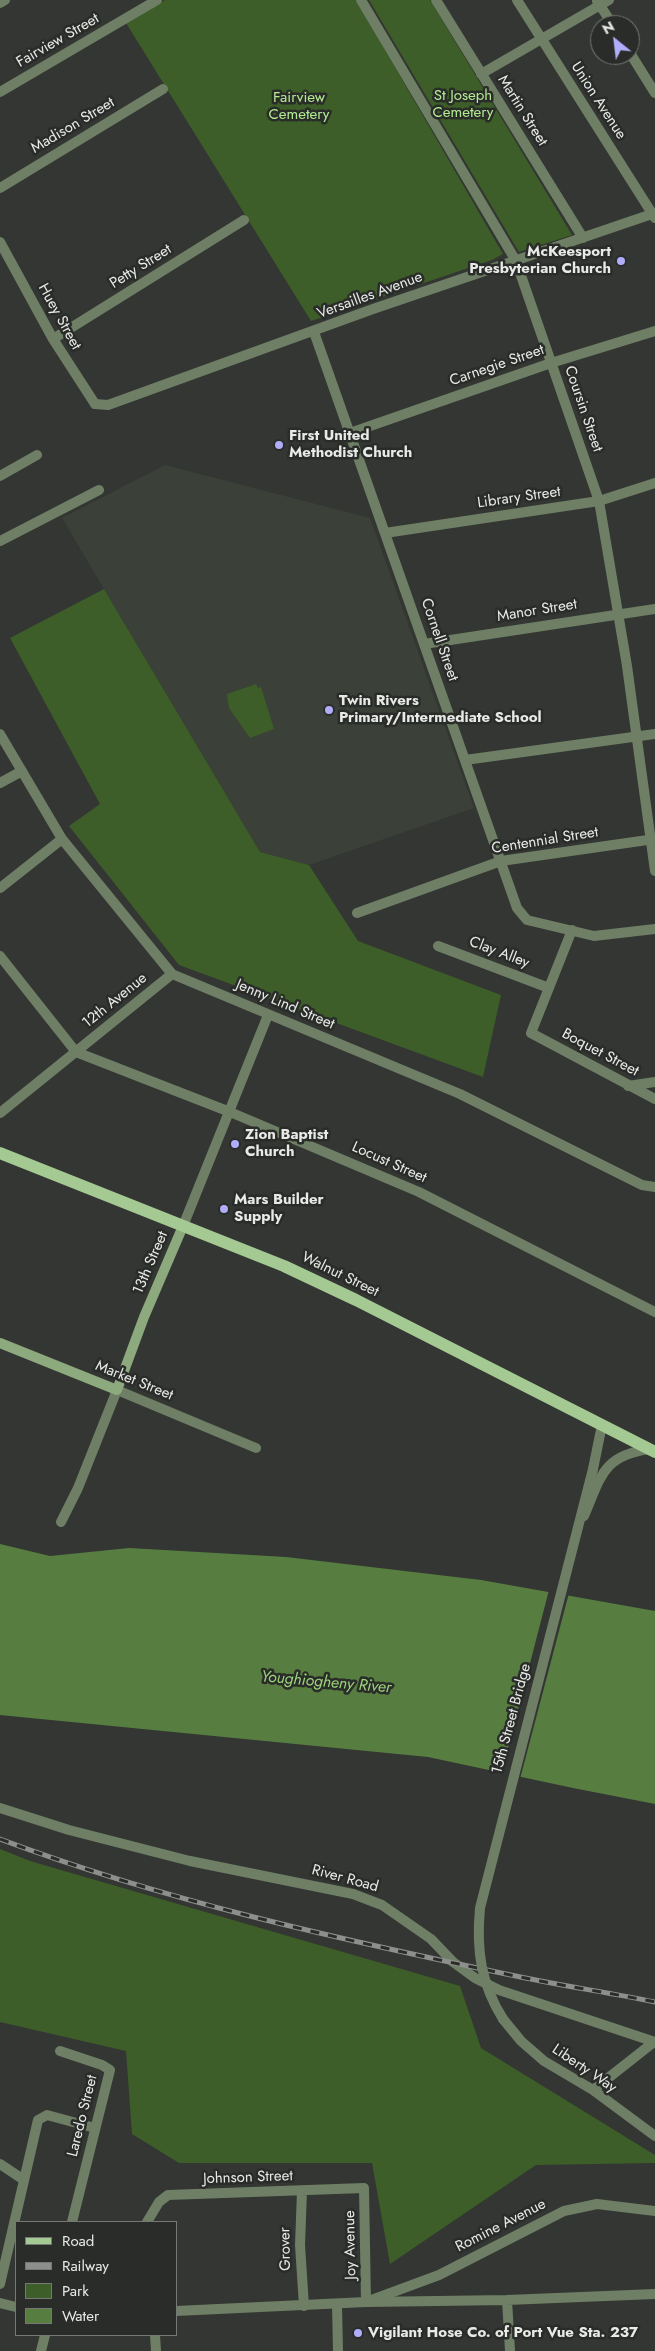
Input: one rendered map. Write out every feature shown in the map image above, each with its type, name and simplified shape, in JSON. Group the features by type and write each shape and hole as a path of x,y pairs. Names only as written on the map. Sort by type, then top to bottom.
{"main road":[{"name":"Walnut Street","path":"0,1153 284,1266 356,1300 652,1450"},
{"name":"13th Street","path":"117,1390 144,1317 183,1226"},
{"name":"Market Street","path":"0,1343 117,1390"}],"street":[{"path":"0,3 5,0"},
{"name":"Fairview Street","path":"0,92 157,0"},
{"name":"Coursin Street","path":"361,0 516,260 599,501 619,613 653,840 655,871"},
{"name":"Martin Street","path":"436,0 583,238"},
{"name":"Union Avenue","path":"517,0 654,215"},
{"path":"481,74 602,2 608,15"},
{"path":"638,65 655,93"},
{"name":"Madison Street","path":"0,188 163,89"},
{"name":"Versailles Avenue","path":"95,404 108,405 516,260 654,215"},
{"name":"Petty Street","path":"54,339 244,220"},
{"name":"Huey Street","path":"0,242 54,339 95,404"},
{"name":"Carnegie Street","path":"350,433 551,363 655,331"},
{"name":"Cornell Street","path":"314,332 516,908 527,920 594,936 655,929"},
{"path":"0,476 37,456"},
{"name":"Library Street","path":"385,533 599,501 655,483"},
{"path":"0,541 99,490"},
{"name":"Manor Street","path":"424,644 655,609"},
{"name":"Jenny Lind Street","path":"0,734 62,839 172,974 460,1094 642,1185 655,1188"},
{"path":"465,760 655,734"},
{"path":"0,783 22,771"},
{"path":"0,888 62,839"},
{"name":"Centennial Street","path":"357,913 501,861 653,840"},
{"path":"549,988 572,930"},
{"name":"Clay Alley","path":"438,946 549,988"},
{"path":"0,956 76,1052"},
{"name":"12th Avenue","path":"0,1113 172,974"},
{"name":"Boquet Street","path":"549,988 531,1034 655,1099"},
{"name":"13th Street","path":"183,1226 268,1015"},
{"name":"Locust Street","path":"76,1052 230,1112 419,1192 655,1312"},
{"path":"628,1086 655,1082"},
{"name":"13th Street","path":"61,1522 78,1488 117,1390"},
{"name":"Market Street","path":"117,1390 256,1448"},
{"name":"15th Street Bridge","path":"503,2019 492,2001 484,1982 478,1956 477,1936 480,1908 575,1537 598,1470 602,1425"},
{"path":"598,1470 627,1453 652,1450"},
{"name":"River Road","path":"0,1808 69,1830 190,1861 353,1894 382,1905 431,1938 453,1962 475,1978 491,1986 654,2042"},
{"name":"Liberty Way","path":"503,2019 521,2041 544,2061 592,2090 655,2136"},
{"path":"592,2090 654,2042"},
{"name":"Laredo Street","path":"60,2051 102,2065 110,2070 72,2221"},
{"path":"0,2284 38,2120 47,2115 95,2128"},
{"path":"0,2164 24,2180"},
{"name":"Johnson Street","path":"148,2221 159,2202 168,2195 364,2188"},
{"name":"Joy Avenue","path":"364,2188 366,2302"},
{"name":"Grover","path":"302,2191 300,2245 304,2306"},
{"name":"Romine Avenue","path":"366,2302 439,2275 564,2211 597,2204 655,2211"},
{"name":"Romine Avenue","path":"178,2311 337,2305 366,2302 507,2300 655,2294"},
{"path":"507,2300 510,2351"},
{"path":"0,2303 15,2307"},
{"path":"337,2305 338,2351"},
{"path":"41,2351 45,2336"},
{"path":"155,2336 156,2351"}],"shaded area":[{"path":"165,465 370,518 474,808 309,865 260,852 62,518"}],"green space":[{"name":"Fairview Cemetery","path":"165,0 356,0 503,254 492,260 311,321 126,23"},
{"name":"St Joseph Cemetery","path":"369,0 430,0 572,235 519,252"},
{"path":"104,589 260,852 309,865 358,941 501,995 483,1077 179,965 69,826 100,804 10,638"},
{"path":"256,684 258,688 261,687 274,729 250,738 229,708 227,694"},
{"path":"0,1849 30,1861 460,1986 481,2048 655,2155 655,2163 536,2165 390,2264 372,2163 179,2163 132,2134 126,2051 0,2022"}],"water":[{"name":"Youghiogheny River","path":"0,1544 50,1556 129,1548 286,1557 481,1580 655,1611 655,1804 428,1757 0,1715"}],"pier":[{"path":"549,1590 569,1593 520,1779 501,1775"}],"railway":[{"path":"0,1839 125,1881 314,1932 543,1982 655,2002"}],"place":[{"name":"McKeesport Presbyterian Church","path":"621,261"},
{"name":"First United Methodist Church","path":"279,445"},
{"name":"Twin Rivers Primary/Intermediate School","path":"329,710"},
{"name":"Zion Baptist Church","path":"235,1144"},
{"name":"Mars Builder Supply","path":"224,1209"},
{"name":"Vigilant Hose Co. of Port Vue Sta. 237","path":"358,2333"}]}
